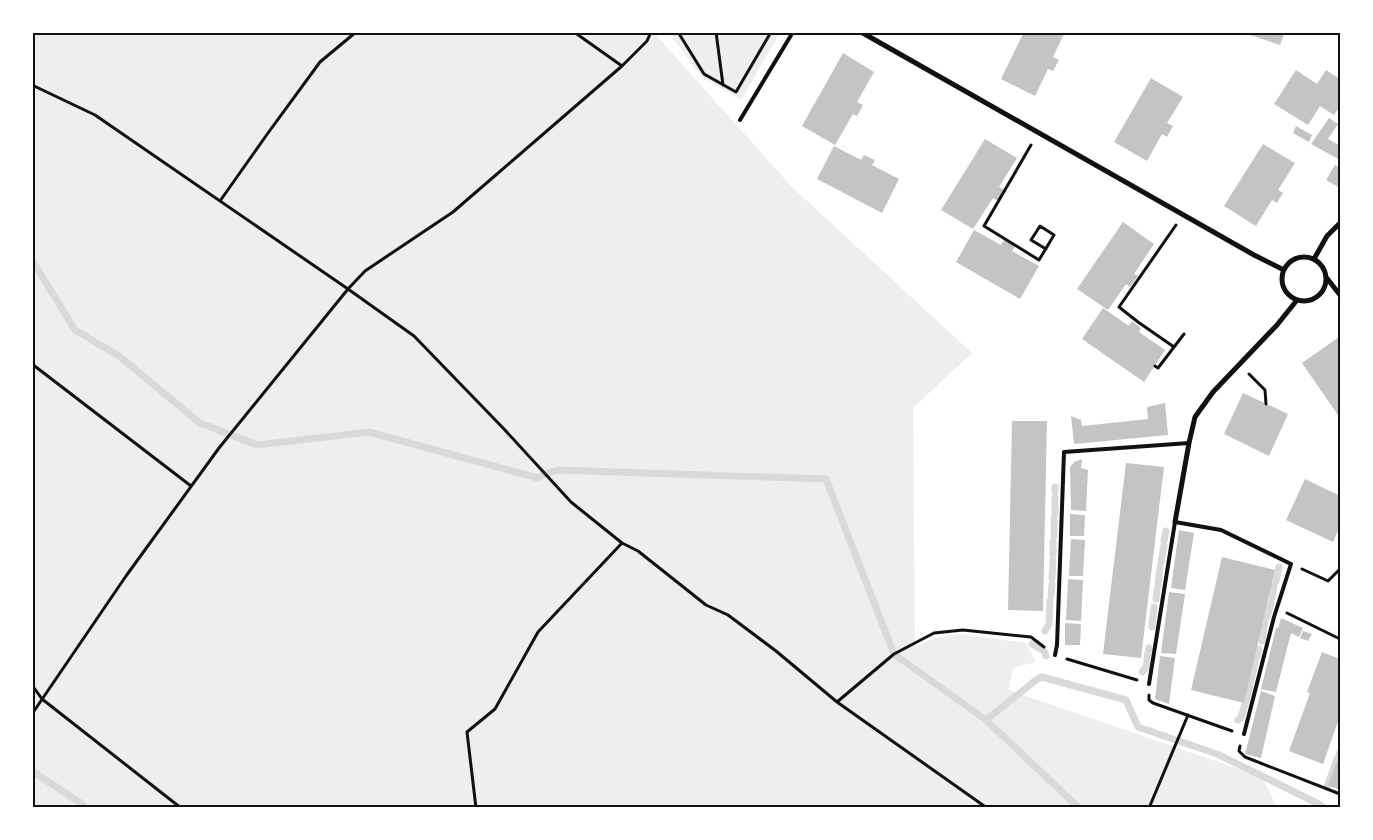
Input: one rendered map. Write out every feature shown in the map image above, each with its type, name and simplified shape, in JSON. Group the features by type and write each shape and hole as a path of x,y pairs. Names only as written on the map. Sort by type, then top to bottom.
{"street":[{"path":"861,32 1254,256 1284,270"},
{"path":"1314,259 1327,236 1340,223"},
{"path":"1326,276 1326,284 1323,291 1312,300 1305,301 1291,297 1286,292 1282,278 1287,264 1293,260 1300,257 1314,259 1320,264 1340,295"},
{"path":"1175,522 1195,417 1213,392 1277,325 1297,300"}],"lane":[{"path":"740,120 793,32"},
{"path":"1055,655 1057,645 1064,452 1189,443"},
{"path":"1149,684 1175,522 1221,530 1291,564 1277,608 1244,734"}],"path":[{"path":"220,201 320,62 356,32"},
{"path":"574,32 622,66"},
{"path":"32,714 126,576 219,448 348,289 365,271 453,212 622,66 647,41 651,32"},
{"path":"678,32 704,74 736,92 771,32"},
{"path":"716,32 723,85"},
{"path":"32,85 95,115 414,336 571,502 622,543 638,551 706,606 728,615 776,651 837,702 987,808"},
{"path":"1031,145 984,226 1039,260 1046,249 1054,235 1040,226 1031,240 1046,249"},
{"path":"1174,347 1120,307 1176,225"},
{"path":"1155,366 1158,368 1184,334"},
{"path":"32,364 191,486"},
{"path":"1240,364 1264,390 1266,404"},
{"path":"476,808 467,732 495,709 538,632 622,543"},
{"path":"1291,564 1328,582 1340,569"},
{"path":"1277,608 1340,639"},
{"path":"837,702 894,654 934,633 963,630 1031,637 1055,655 1149,684"},
{"path":"32,686 42,699 180,808"},
{"path":"1148,808 1188,716"}],"shaded area":[{"path":"32,33 654,33 791,186 972,353 913,408 915,647 934,638 962,634 1026,643 1036,662 1013,668 1009,690 1262,777 1277,807 33,807"},
{"path":"669,33 780,33 741,100 702,77"}],"building":[{"path":"1024,32 1065,32 1053,57 1059,60 1053,71 1048,69 1035,96 1001,79"},
{"path":"1241,32 1285,32 1280,45"},
{"path":"843,53 874,72 857,102 863,105 857,116 853,114 835,145 802,126"},
{"path":"1296,70 1317,84 1326,70 1340,79 1340,106 1334,115 1320,106 1308,125 1274,104"},
{"path":"1151,78 1183,97 1167,123 1173,126 1167,137 1162,134 1147,161 1114,142"},
{"path":"1329,118 1338,124 1328,139 1340,146 1340,160 1311,144"},
{"path":"1296,126 1312,135 1309,142 1293,133"},
{"path":"985,139 1017,158 999,187 1004,190 998,201 993,198 973,229 941,210"},
{"path":"1263,144 1295,163 1278,190 1283,193 1277,203 1272,200 1256,226 1224,206"},
{"path":"834,146 861,160 864,155 875,160 872,165 899,179 882,213 817,179"},
{"path":"1335,165 1340,168 1340,188 1326,180"},
{"path":"1123,222 1154,244 1134,274 1138,276 1130,287 1126,284 1108,310 1077,289"},
{"path":"974,230 1001,245 1004,240 1015,246 1012,251 1039,266 1020,299 956,262"},
{"path":"1103,308 1129,326 1132,321 1141,328 1139,332 1165,350 1144,382 1082,339"},
{"path":"1340,338 1340,418 1302,363"},
{"path":"1243,393 1288,414 1269,456 1224,434"},
{"path":"1165,403 1168,435 1074,444 1071,416 1081,420 1082,426 1148,419 1147,407"},
{"path":"1012,421 1047,421 1043,611 1008,610"},
{"path":"1082,459 1081,468 1088,470 1086,511 1071,510 1070,467 1074,462"},
{"path":"1126,463 1164,467 1141,658 1103,654"},
{"path":"1305,479 1340,496 1340,526 1333,542 1286,520"},
{"path":"1070,514 1085,515 1084,536 1070,536"},
{"path":"1179,530 1194,533 1185,590 1171,588"},
{"path":"1071,539 1085,540 1083,576 1069,576"},
{"path":"1222,557 1275,570 1244,703 1191,690"},
{"path":"1068,579 1083,580 1081,621 1066,620"},
{"path":"1169,592 1185,594 1176,654 1161,653"},
{"path":"1281,618 1303,628 1299,637 1291,633 1276,692 1261,689 1276,628 1278,628"},
{"path":"1065,623 1081,624 1080,645 1065,645"},
{"path":"1303,631 1312,634 1308,641 1300,638"},
{"path":"1322,652 1340,659 1340,716 1323,764 1289,751 1310,693 1307,692"},
{"path":"1160,656 1175,658 1169,704 1155,699"},
{"path":"1261,691 1275,696 1261,758 1245,754"},
{"path":"1337,761 1340,762 1340,790 1328,785"}],"waterway":[{"path":"32,260 75,330 119,356 200,423 257,445 369,432 538,478 558,470 826,479 894,654 986,720 1042,677 1126,700 1138,727 1217,754 1324,808"},
{"path":"1055,497 1055,513"},
{"path":"1054,518 1054,536"},
{"path":"1164,541 1166,531"},
{"path":"1053,542 1053,554"},
{"path":"1161,562 1164,546"},
{"path":"1052,578 1053,560"},
{"path":"1158,586 1160,567"},
{"path":"1276,581 1279,567"},
{"path":"1051,595 1052,584"},
{"path":"1272,598 1274,586"},
{"path":"1156,599 1157,590"},
{"path":"1045,631 1049,624 1050,601"},
{"path":"1267,617 1271,603"},
{"path":"1152,627 1154,607"},
{"path":"1262,641 1265,622"},
{"path":"1032,644 1044,651 1046,656"},
{"path":"1147,658 1149,648"},
{"path":"1257,657 1259,649"},
{"path":"1142,672 1146,668 1147,662"},
{"path":"1251,681 1255,663"},
{"path":"1238,720 1241,718 1250,686"},
{"path":"986,720 1079,808"},
{"path":"1327,787 1337,759"},
{"path":"32,771 82,804"}]}
